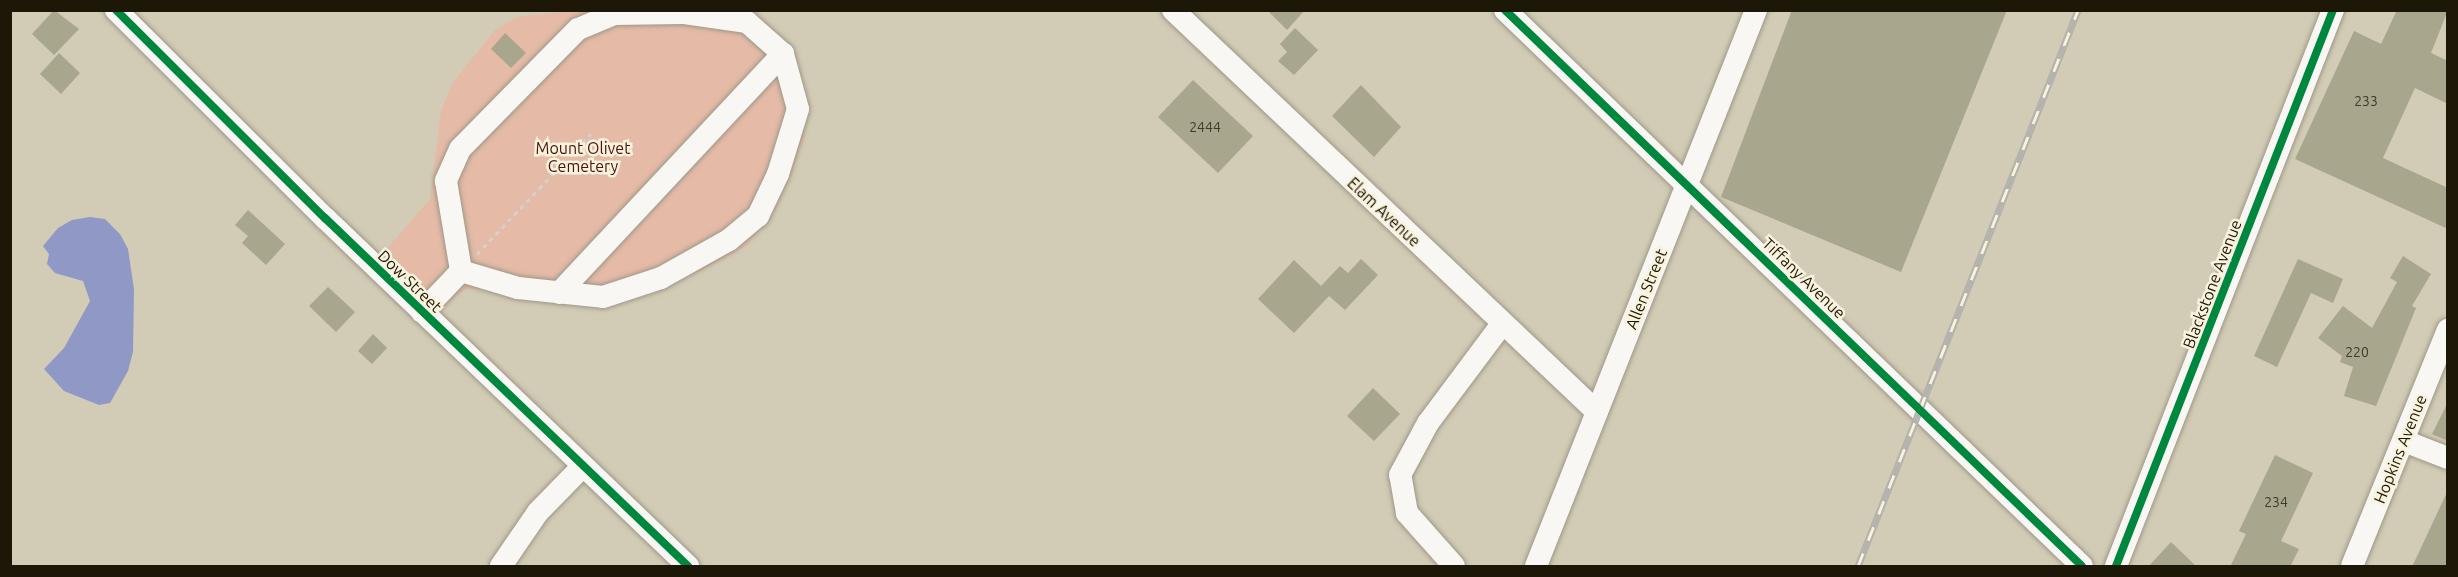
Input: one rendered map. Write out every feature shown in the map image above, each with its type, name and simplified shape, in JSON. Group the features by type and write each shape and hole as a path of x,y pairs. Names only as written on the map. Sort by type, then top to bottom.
{"street":[{"name":"Dow Street","path":"117,10 422,312 688,567"},
{"name":"Elam Avenue","path":"1173,10 1597,412"},
{"name":"Tiffany Avenue","path":"1505,10 1688,183 2082,567"},
{"name":"Allen Street","path":"1536,567 1756,10"},
{"name":"Blackstone Avenue","path":"2116,567 2334,10"},
{"path":"683,13 747,22 783,54 798,109 778,174 758,216 729,240 661,278 603,297 518,288 461,271 446,181 460,149 578,29 614,14 683,13"},
{"path":"559,293 783,54"},
{"path":"422,312 461,271"},
{"path":"1455,567 1407,513 1401,475 1428,423 1502,324"},
{"name":"Hopkins Avenue","path":"2352,567 2448,330"},
{"path":"2404,441 2448,458"},
{"path":"501,567 538,512 583,466"}],"path":[{"path":"461,271 591,134"}],"green space":[{"name":"Mount Olivet Cemetery","path":"582,10 746,11 771,26 792,53 802,84 805,135 792,173 774,213 747,245 711,266 654,290 466,289 450,300 442,313 384,252 430,199 441,111 452,84 494,31 517,17"}],"water":[{"path":"90,217 105,219 120,234 128,249 134,289 133,352 128,371 110,403 99,405 64,391 44,369 64,348 90,301 83,281 55,273 47,264 49,254 43,246 58,228 72,220"}],"building":[{"path":"54,10 79,29 54,55 32,34"},
{"path":"1267,10 1305,10 1287,30"},
{"path":"1792,10 2007,10 1901,272 1721,197"},
{"path":"2397,10 2448,10 2431,53 2448,61 2448,104 2415,88 2383,158 2448,188 2448,229 2295,159 2354,31 2381,44"},
{"path":"1295,28 1318,50 1294,75 1278,61 1287,52 1280,44"},
{"path":"505,33 526,53 511,68 491,49"},
{"path":"59,53 80,73 61,94 40,74"},
{"path":"1193,80 1253,136 1218,173 1158,117"},
{"path":"1361,85 1401,127 1374,157 1332,116"},
{"path":"248,210 285,244 266,265 242,243 248,236 235,225"},
{"path":"2403,256 2431,274 2412,306 2416,308 2376,406 2344,396 2353,367 2340,362 2342,356 2318,338 2343,306 2372,328 2397,282 2390,278"},
{"path":"1361,259 1378,275 1345,310 1329,296 1294,333 1258,299 1294,260 1321,286 1340,266 1348,273"},
{"path":"2298,259 2343,279 2333,303 2311,293 2277,367 2254,356"},
{"path":"328,287 355,312 336,332 309,306"},
{"path":"373,334 387,348 372,364 358,351"},
{"path":"1373,388 1400,414 1374,441 1347,416"},
{"path":"2448,402 2448,441 2432,434"},
{"path":"2275,455 2313,473 2281,541 2299,549 2290,567 2230,567 2246,534 2239,531"},
{"path":"2448,490 2448,567 2412,567"},
{"path":"2171,542 2197,567 2148,567"}],"railway":[{"path":"1858,566 2078,10"}],"cycle path":[{"path":"116,10 325,218 688,566"},
{"path":"1505,10 2082,566"},
{"path":"2116,566 2333,10"}]}
